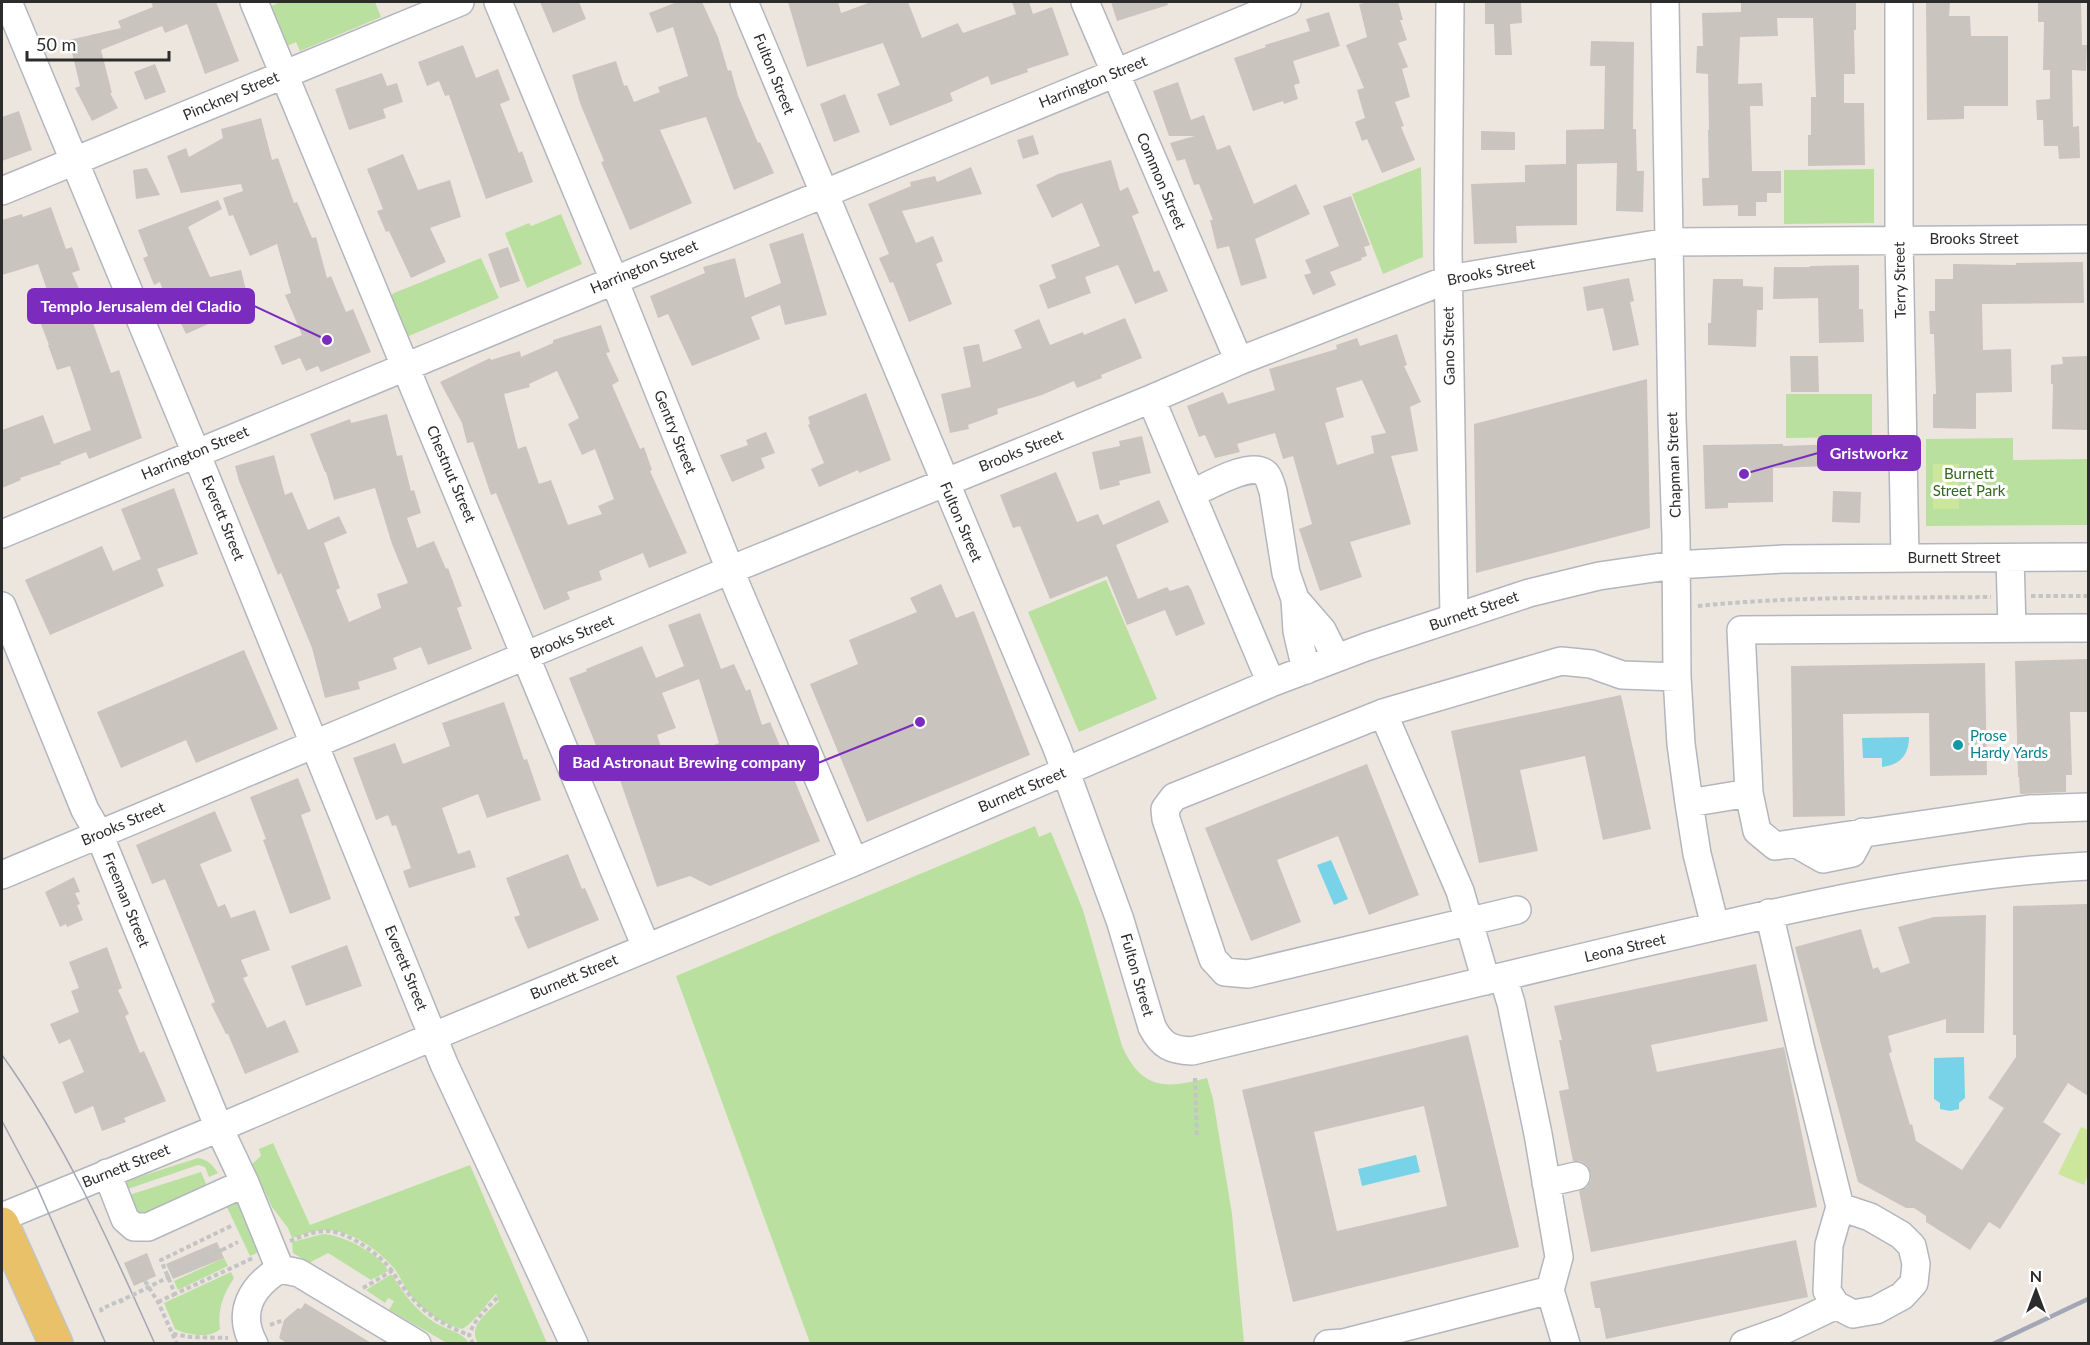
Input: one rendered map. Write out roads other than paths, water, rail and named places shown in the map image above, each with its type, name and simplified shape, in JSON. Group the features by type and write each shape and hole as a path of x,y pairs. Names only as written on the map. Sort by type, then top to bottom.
{"main road":[{"path":"2,1224 56,1344"}],"street":[{"name":"Everett Street","path":"8,2 196,453 444,1064 574,1344"},
{"name":"Chestnut Street","path":"254,2 646,947"},
{"name":"Pinckney Street","path":"2,191 460,2"},
{"name":"Gentry Street","path":"498,2 614,280 730,570 854,862"},
{"name":"Fulton Street","path":"744,2 1066,772 1120,920 1152,1027 1165,1047"},
{"name":"Common Street","path":"1085,2 1239,361"},
{"name":"Harrington Street","path":"2,534 1287,2"},
{"name":"Gano Street","path":"1450,2 1449,279 1454,618"},
{"name":"Chapman Street","path":"1665,2 1668,242 1677,536 1675,565 1677,676 1681,744 1689,803 1697,854 1715,926"},
{"name":"Terry Street","path":"1899,2 1899,239 1905,558"},
{"name":"Brooks Street","path":"2,875 730,570 1239,361 1449,279 1668,242 2088,239"},
{"path":"1151,399 1271,683"},
{"path":"1191,494 1243,471 1254,469 1265,472 1273,491 1286,573 1295,598 1297,631 1306,670"},
{"name":"Burnett Street","path":"2,1217 854,862 1271,683 1336,658 1528,592 1599,576 1675,565 1784,559 2088,557"},
{"path":"2010,558 2012,628"},
{"path":"1295,598 1322,630 1336,658"},
{"name":"Freeman Street","path":"2,606 85,810 99,834 219,1128 245,1183 276,1259"},
{"path":"2088,628 1741,630 1749,793 1757,831 1775,846 2029,809 2088,807"},
{"path":"1517,910 1248,974 1226,972 1212,959 1166,819 1165,808 1174,798 1383,712 1561,661 1591,664 1622,675 1677,676"},
{"path":"1383,712 1460,891 1469,921 1494,979 1511,1003 1559,1257 1550,1290 1566,1344"},
{"path":"1689,803 1749,793"},
{"name":"Leona Street","path":"1165,1047 1192,1051 1769,913 1901,886 2032,869 2088,866"},
{"path":"1769,913 1840,1207 1829,1245 1827,1291 1836,1305 1853,1314 1876,1310 1902,1296 1914,1283 1916,1264 1912,1246 1901,1234 1870,1217 1840,1207"},
{"path":"107,1173 125,1219 134,1227 148,1227 245,1183"},
{"path":"1546,1183 1576,1176"},
{"path":"254,1344 247,1323 248,1305 254,1289 266,1277 276,1259 417,1344"},
{"path":"1338,1343 1550,1290"},
{"path":"1744,1344 1786,1329 1836,1305"}],"water":[{"path":"1909,737 1905,754 1898,762 1882,767 1882,758 1863,758 1862,738"},
{"path":"1331,860 1348,899 1334,905 1317,865"},
{"path":"1964,1057 1965,1098 1959,1103 1959,1109 1950,1111 1940,1109 1940,1103 1934,1099 1934,1058"},
{"path":"1416,1155 1420,1172 1362,1186 1358,1169"}],"tram line":[{"path":"2,1055 67,1159 104,1232 155,1344"},
{"path":"2,1121 38,1189 106,1344"}],"railway":[{"path":"1993,1344 2088,1299"}],"place":[{"name":"Templo Jerusalem del Cladio","path":"327,340"},
{"name":"Gristworkz","path":"1744,474"},
{"name":"Bad Astronaut Brewing company","path":"920,722"},
{"name":"Prose Hardy Yards","path":"1958,745"}],"park label":[{"name":"Burnett Street Park","path":"1969,482"}]}
